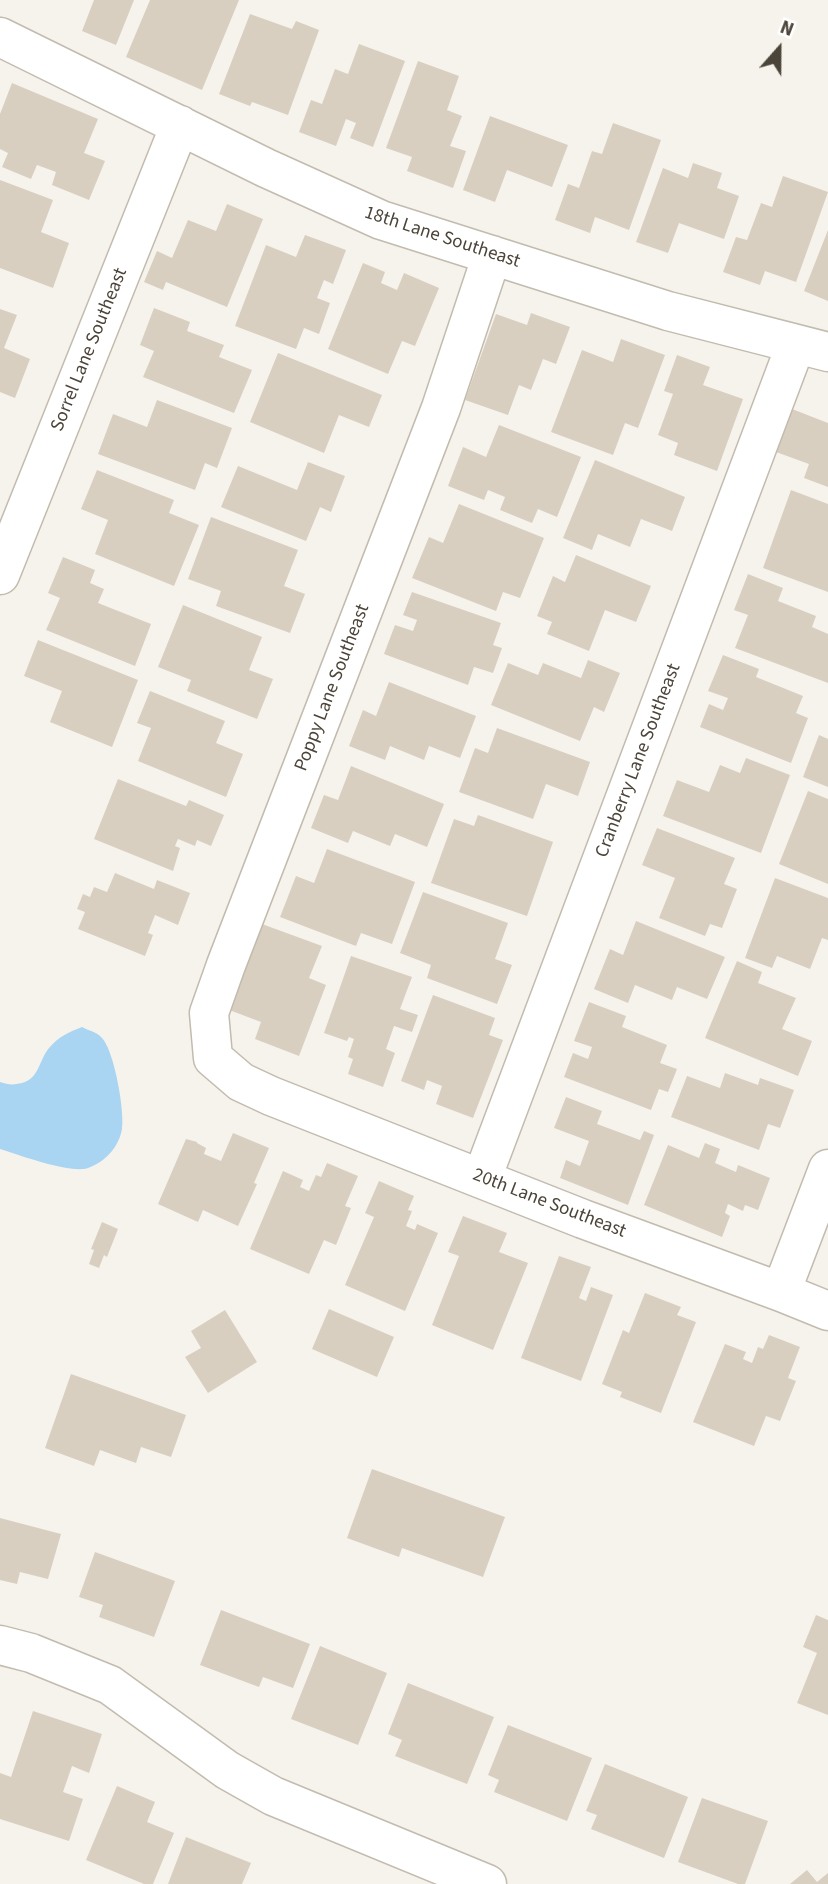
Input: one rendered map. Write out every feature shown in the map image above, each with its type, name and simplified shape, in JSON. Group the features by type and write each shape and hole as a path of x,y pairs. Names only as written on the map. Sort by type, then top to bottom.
{"street":[{"name":"18th Lane Southeast","path":"0,37 266,168 381,220 668,311 812,348"},
{"name":"Sorrel Lane Southeast","path":"0,575 180,125"},
{"name":"Poppy Lane Southeast","path":"271,1096 241,1082 213,1058 209,1013 441,408 492,255"},
{"name":"Cranberry Lane Southeast","path":"482,1178 812,348"},
{"name":"20th Lane Southeast","path":"271,1096 583,1219 828,1311"},
{"path":"781,1292 828,1169"},
{"path":"0,1645 31,1653 110,1685 227,1769 272,1796 487,1884"}],"water":[{"path":"82,1027 95,1032 106,1043 114,1066 120,1095 122,1129 114,1148 100,1162 80,1169 45,1163 0,1149 0,1082 13,1084 28,1081 52,1044"}],"building":[{"path":"94,0 134,0 116,45 82,31"},
{"path":"150,0 239,0 202,90 126,57"},
{"path":"250,14 292,29 296,21 319,30 288,115 252,102 250,106 219,94"},
{"path":"359,44 405,61 373,147 350,138 356,123 346,119 336,146 299,132 311,100 322,104 335,69 348,74"},
{"path":"418,61 459,76 447,110 462,116 450,146 466,151 453,188 407,171 412,157 386,148"},
{"path":"12,83 98,119 84,153 105,161 89,200 52,185 56,172 37,165 31,179 2,167 8,153 0,149 0,114"},
{"path":"490,116 568,145 552,187 507,170 495,202 463,190"},
{"path":"613,123 661,140 629,230 595,217 590,233 555,220 568,184 579,188 592,151 602,154"},
{"path":"693,163 722,173 717,188 739,196 724,239 679,223 668,253 636,242 663,168 688,178"},
{"path":"783,176 828,192 796,282 765,271 760,285 723,272 736,237 747,240 761,203 772,207"},
{"path":"0,180 53,200 41,232 69,243 53,288 0,268"},
{"path":"227,204 263,219 227,307 166,282 163,290 144,282 157,251 172,258 188,220 216,231"},
{"path":"828,230 828,301 804,291"},
{"path":"305,235 346,250 333,284 324,280 317,298 330,303 319,334 304,328 296,349 235,326 266,245 296,257"},
{"path":"363,263 385,272 381,283 397,290 404,273 439,288 415,346 402,341 388,374 328,349"},
{"path":"154,308 190,322 187,331 224,345 219,357 252,370 234,413 143,377 154,351 140,345"},
{"path":"0,309 17,315 4,348 30,359 15,398 0,392"},
{"path":"531,313 570,327 556,364 543,359 531,390 519,385 508,415 465,400 496,314 527,325"},
{"path":"621,339 665,355 638,428 625,423 613,455 551,432 582,350 613,362"},
{"path":"278,353 382,395 369,427 339,415 324,453 250,422"},
{"path":"677,355 710,367 703,385 743,399 717,471 674,455 678,443 658,435 673,394 664,391"},
{"path":"157,400 232,428 217,468 205,463 195,490 98,454 113,414 147,427"},
{"path":"792,409 828,423 828,487 804,478 809,464 776,452"},
{"path":"499,425 581,457 557,517 538,509 532,523 500,510 505,497 488,490 484,500 448,486 463,447 486,457"},
{"path":"595,460 685,497 672,531 641,519 630,547 598,534 592,550 563,538"},
{"path":"308,462 345,476 331,512 320,507 306,541 221,507 238,466 297,490"},
{"path":"97,470 174,500 169,513 199,525 174,586 95,554 108,520 81,509"},
{"path":"791,490 828,504 828,592 763,568"},
{"path":"459,504 544,538 520,598 503,592 496,611 412,578 429,537 443,543"},
{"path":"211,517 298,550 284,586 305,594 290,633 216,606 221,591 188,579"},
{"path":"576,555 651,586 636,622 605,610 589,651 547,634 552,622 537,616 553,576 565,582"},
{"path":"63,557 95,570 90,583 104,589 98,603 151,624 135,666 46,630 60,598 48,593"},
{"path":"748,574 783,588 778,601 816,616 812,627 828,634 828,683 735,648 748,615 734,610"},
{"path":"412,592 501,623 493,645 502,648 493,673 474,667 468,685 384,654 395,625 413,631 417,620 403,615"},
{"path":"183,605 262,637 249,670 273,679 257,719 187,691 191,680 158,667"},
{"path":"38,640 138,680 112,747 50,722 62,691 24,676"},
{"path":"723,655 759,669 756,677 803,696 796,713 808,718 791,763 700,727 709,704 723,710 728,698 708,691"},
{"path":"588,660 620,673 604,712 594,707 580,741 491,705 508,663 538,675 543,663 581,678"},
{"path":"389,682 476,716 460,758 429,746 424,760 390,746 385,760 349,746 363,710 376,716"},
{"path":"150,691 225,721 216,743 243,754 226,797 138,761 151,728 137,723"},
{"path":"497,728 590,762 578,796 546,784 533,819 459,792 475,748 488,753"},
{"path":"819,735 828,739 828,787 803,777"},
{"path":"746,758 790,775 761,853 663,816 677,780 709,792 720,765 740,773"},
{"path":"351,766 444,804 427,847 395,834 390,846 353,831 348,843 311,828 324,795 338,800"},
{"path":"118,779 186,806 189,800 224,815 211,846 197,840 195,846 178,839 175,846 180,848 173,871 94,839"},
{"path":"808,791 828,799 828,884 779,864"},
{"path":"478,815 553,842 527,916 431,883 454,819 474,826"},
{"path":"657,828 735,858 724,884 737,889 722,928 710,924 705,936 659,918 675,878 642,865"},
{"path":"327,849 415,882 392,944 361,933 356,946 280,917 296,876 314,883"},
{"path":"115,873 154,889 157,880 190,893 178,925 155,915 148,933 153,935 145,956 78,929 85,912 77,909 83,894 90,897 94,887 107,892"},
{"path":"775,878 828,898 828,940 822,938 810,969 777,956 772,968 745,958"},
{"path":"423,892 508,923 495,959 512,965 497,1004 427,978 431,965 400,953"},
{"path":"636,921 725,957 707,999 677,987 672,1000 635,985 628,1003 594,989 610,949 623,955"},
{"path":"262,924 322,946 309,978 326,985 299,1056 255,1039 261,1022 224,1008 239,985"},
{"path":"351,956 412,977 400,1009 418,1015 412,1032 394,1026 386,1049 395,1053 383,1087 348,1074 353,1059 348,1057 354,1039 349,1037 347,1041 324,1033"},
{"path":"737,961 762,972 758,983 796,998 782,1029 812,1041 798,1076 705,1038"},
{"path":"433,995 495,1018 489,1035 503,1040 473,1118 436,1104 442,1086 427,1080 424,1090 401,1081"},
{"path":"589,1002 626,1016 622,1027 667,1045 660,1063 677,1069 668,1092 659,1089 651,1110 564,1077 573,1053 588,1059 592,1047 574,1041"},
{"path":"725,1073 758,1085 760,1078 794,1090 780,1128 768,1124 759,1150 671,1117 687,1076 720,1088"},
{"path":"566,1097 602,1111 597,1124 640,1140 644,1131 654,1135 628,1205 560,1178 566,1160 580,1166 589,1141 554,1128"},
{"path":"233,1133 269,1148 254,1183 257,1184 238,1226 203,1210 198,1222 158,1204 186,1139 197,1142 206,1148 204,1154 221,1161"},
{"path":"705,1143 720,1149 715,1163 736,1172 738,1165 770,1178 758,1210 745,1205 743,1211 728,1204 725,1213 730,1216 722,1237 644,1205 668,1145 699,1158"},
{"path":"327,1163 358,1176 345,1206 351,1208 336,1245 324,1240 309,1274 250,1249 283,1171 303,1180 300,1187 309,1191 316,1175 321,1177"},
{"path":"379,1181 414,1196 408,1210 412,1211 406,1226 415,1230 417,1224 438,1233 405,1311 345,1285 374,1217 365,1213"},
{"path":"463,1216 507,1233 499,1252 528,1263 493,1350 432,1325 459,1256 448,1252"},
{"path":"102,1222 118,1229 107,1257 104,1255 99,1268 89,1264 94,1250 91,1249"},
{"path":"559,1256 591,1267 579,1298 586,1301 591,1287 613,1295 581,1381 521,1358"},
{"path":"645,1293 681,1307 677,1315 696,1322 661,1413 620,1397 622,1392 602,1384 623,1330 629,1333"},
{"path":"329,1309 394,1337 377,1377 312,1349"},
{"path":"225,1310 257,1362 208,1393 185,1357 201,1348 191,1331"},
{"path":"769,1335 800,1347 788,1378 796,1381 780,1421 766,1416 754,1446 693,1422 725,1344 746,1352 743,1359 752,1363 758,1347 763,1349"},
{"path":"71,1374 186,1415 171,1457 141,1447 136,1463 100,1450 94,1466 45,1448"},
{"path":"372,1469 505,1517 483,1577 402,1548 399,1557 347,1538"},
{"path":"0,1518 61,1534 48,1579 20,1572 17,1584 0,1580"},
{"path":"95,1552 175,1581 154,1637 99,1617 103,1605 79,1597"},
{"path":"221,1610 310,1644 293,1688 263,1677 259,1687 200,1665"},
{"path":"816,1615 828,1620 828,1715 797,1703 817,1653 803,1647"},
{"path":"320,1646 387,1673 358,1745 291,1719"},
{"path":"408,1683 494,1717 467,1784 395,1756 402,1740 388,1734"},
{"path":"33,1711 102,1734 89,1773 72,1766 63,1792 83,1799 69,1841 0,1819 0,1773 11,1777"},
{"path":"508,1725 592,1758 567,1821 494,1792 499,1780 488,1775"},
{"path":"605,1764 688,1797 664,1858 591,1829 597,1815 586,1811"},
{"path":"117,1786 155,1802 147,1822 174,1833 153,1884 144,1884 86,1860"},
{"path":"702,1798 768,1821 745,1884 738,1884 678,1862"},
{"path":"186,1837 251,1863 242,1884 168,1884"},
{"path":"807,1870 817,1882 828,1873 828,1884 790,1884"}]}
